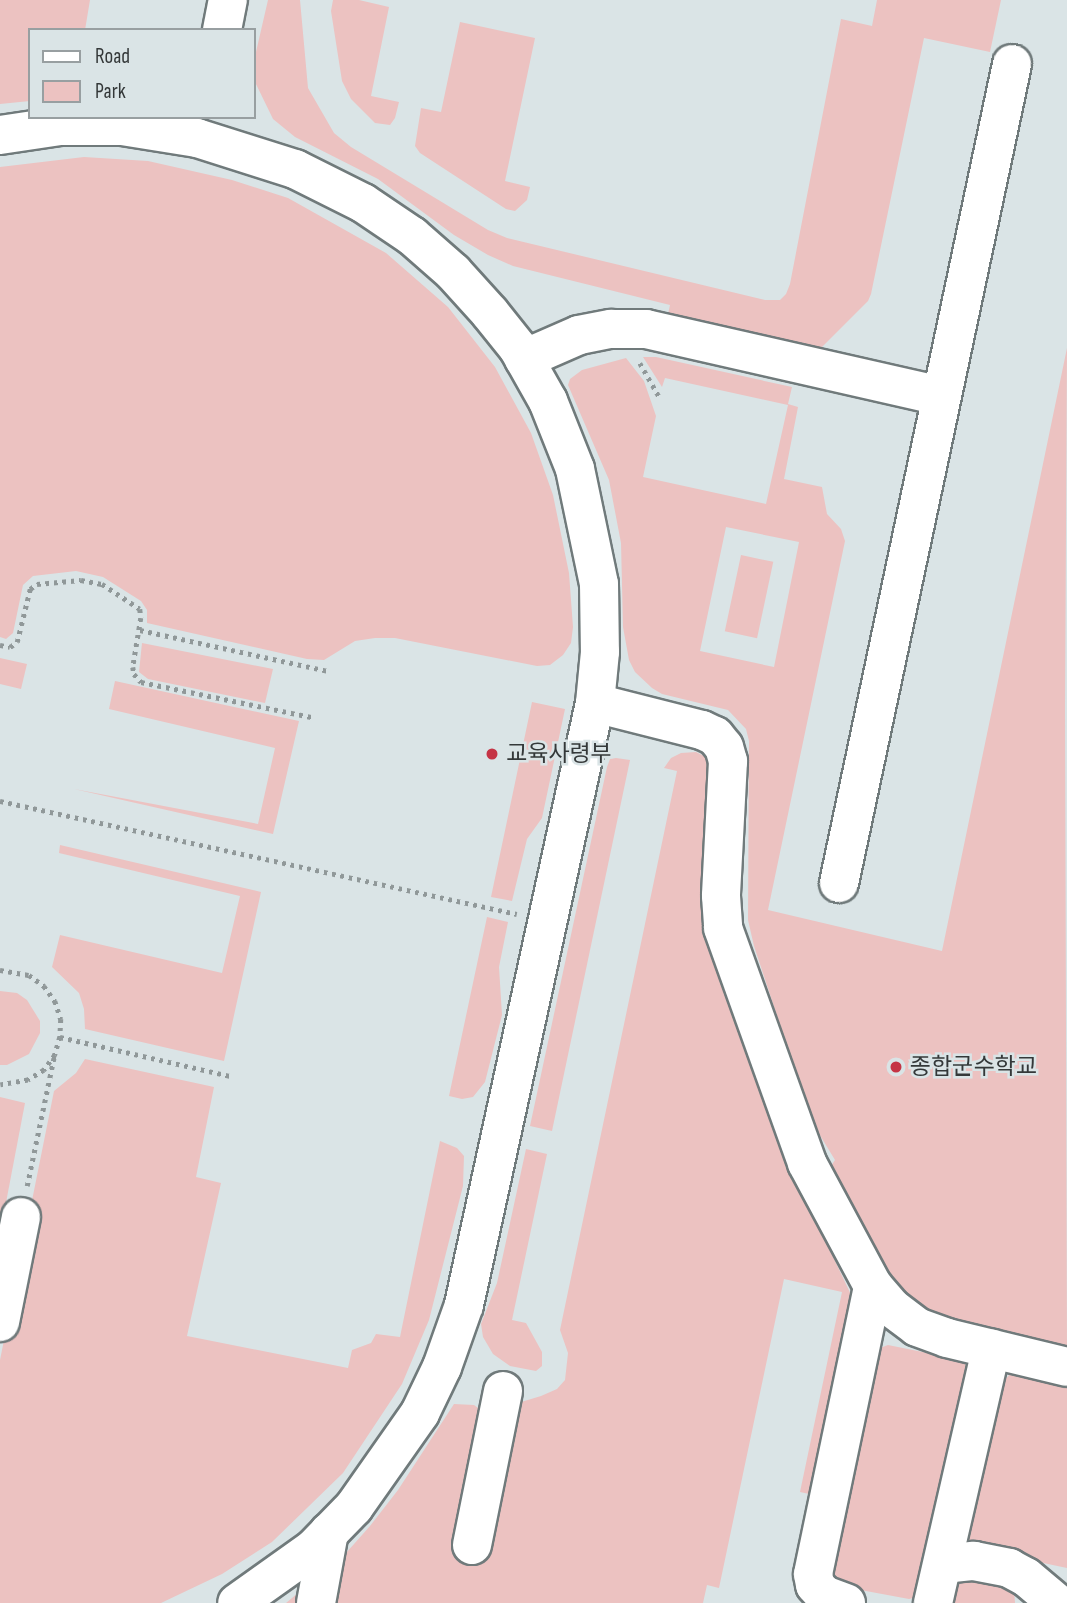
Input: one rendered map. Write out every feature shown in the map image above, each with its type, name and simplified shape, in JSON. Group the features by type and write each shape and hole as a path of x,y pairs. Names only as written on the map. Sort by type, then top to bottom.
{"street":[{"path":"222,28 228,0"},
{"path":"839,883 1012,64"},
{"path":"0,135 60,126 199,128 295,169 363,203 412,236 453,272 490,313 524,359 562,431 575,469 588,520 599,584 600,652 595,703 464,1305 442,1367 420,1413 354,1507 285,1571 237,1603"},
{"path":"524,359 579,335 611,329 646,329 942,396"},
{"path":"595,703 702,730 715,736 724,747 728,761 721,896 726,942 807,1163 873,1286 892,1308 917,1327 947,1338 1067,1367"},
{"path":"0,1322 21,1217"},
{"path":"831,1600 815,1585 813,1574 873,1286"},
{"path":"933,1603 991,1349"},
{"path":"472,1545 503,1391"},
{"path":"316,1603 329,1532"},
{"path":"943,1564 974,1561 1009,1568 1026,1577 1057,1603"}],"path":[{"path":"634,353 660,398"},
{"path":"0,645 10,647 17,642 30,589 37,584 81,580 102,584 140,609 140,630 133,667 134,674 141,682 312,717"},
{"path":"140,630 328,671"},
{"path":"0,801 518,915"},
{"path":"0,970 29,975 44,986 55,1001 61,1019 61,1037 21,1217"},
{"path":"61,1037 230,1076"},
{"path":"0,1085 28,1080 44,1070 55,1055"}],"green space":[{"path":"0,0 90,0 85,28 28,28 28,101 0,104"},
{"path":"268,0 300,0 308,88 334,133 351,147 488,230 507,238 765,300 780,300 790,284 841,19 872,26 877,0 1001,0 990,52 924,38 871,294 868,301 821,348 815,349 667,319 670,305 513,266 488,255 454,235 378,179 295,137 273,119 256,84 256,52"},
{"path":"333,0 359,0 389,7 371,96 399,102 395,118 390,125 375,123 351,99 342,81 331,11"},
{"path":"460,22 535,38 505,181 530,187 527,200 515,211 506,209 420,153 415,146 421,108 441,112"},
{"path":"84,157 148,161 232,180 288,198 386,253 448,307 495,367 531,433 553,495 569,573 573,627 571,643 563,655 550,665 537,666 395,638 375,638 355,641 324,660 307,659 147,623 147,610 141,601 103,577 76,571 33,576 23,585 13,633 6,639 0,637 0,167"},
{"path":"1067,348 1067,1352 939,1318 913,1301 889,1276 829,1169 835,1160 812,1122 754,946 748,920 749,741 746,729 728,710 662,694 635,672 629,660 623,627 621,543 609,480 568,385 570,379 582,370 626,358 644,381 656,416 643,477 766,504 788,405 665,378 662,387 643,357 656,357 792,387 788,404 798,407 784,479 822,487 827,514 841,529 845,541 768,910 942,951","holes":["726,527 799,542 774,667 700,651"]},
{"path":"741,555 773,562 757,638 725,631"},
{"path":"142,643 273,669 265,703 148,679 139,672"},
{"path":"0,658 27,664 21,689 0,684"},
{"path":"115,681 299,721 273,834 74,789 258,824 275,748 109,709"},
{"path":"532,702 565,709 542,818 527,839 512,901 491,897"},
{"path":"696,752 708,758 714,771 712,943 779,1142 853,1299 814,1495 800,1492 842,1292 784,1279 719,1588 707,1585 703,1603 286,1603 346,1553 370,1526 398,1490 454,1404 474,1405 485,1413 541,1396 557,1389 565,1380 568,1353 560,1330 677,771 664,768 671,758 681,753"},
{"path":"610,759 630,760 552,1131 530,1126 607,767"},
{"path":"60,845 261,892 224,1061 85,1029 84,1009 79,993 52,967 60,935 222,973 240,896 59,853"},
{"path":"487,917 508,922 499,967 502,1015 485,1082 473,1097 462,1099 449,1096"},
{"path":"0,991 17,993 27,1000 40,1021 40,1033 29,1054 7,1065 0,1065"},
{"path":"85,1059 214,1087 196,1177 221,1183 187,1336 348,1368 352,1350 371,1343 376,1334 400,1337 440,1141 457,1148 464,1156 463,1186 429,1320 402,1384 343,1473 272,1542 222,1574 161,1603 0,1603 0,1360 54,1091 76,1073"},
{"path":"0,1097 25,1103 0,1234"},
{"path":"526,1149 547,1154 512,1320 526,1323 542,1352 542,1366 536,1371 510,1366 493,1354 483,1337 481,1324 497,1283"},
{"path":"888,1345 962,1360 970,1371 918,1597 909,1599 839,1586 827,1573 875,1350"},
{"path":"1011,1373 1067,1388 1067,1568 976,1549 968,1543 966,1535 1001,1384"},
{"path":"966,1575 1014,1589 1015,1603 951,1603 951,1587"}],"place":[{"name":"교육사령부","path":"492,754"},
{"name":"종합군수학교","path":"896,1067"}]}
